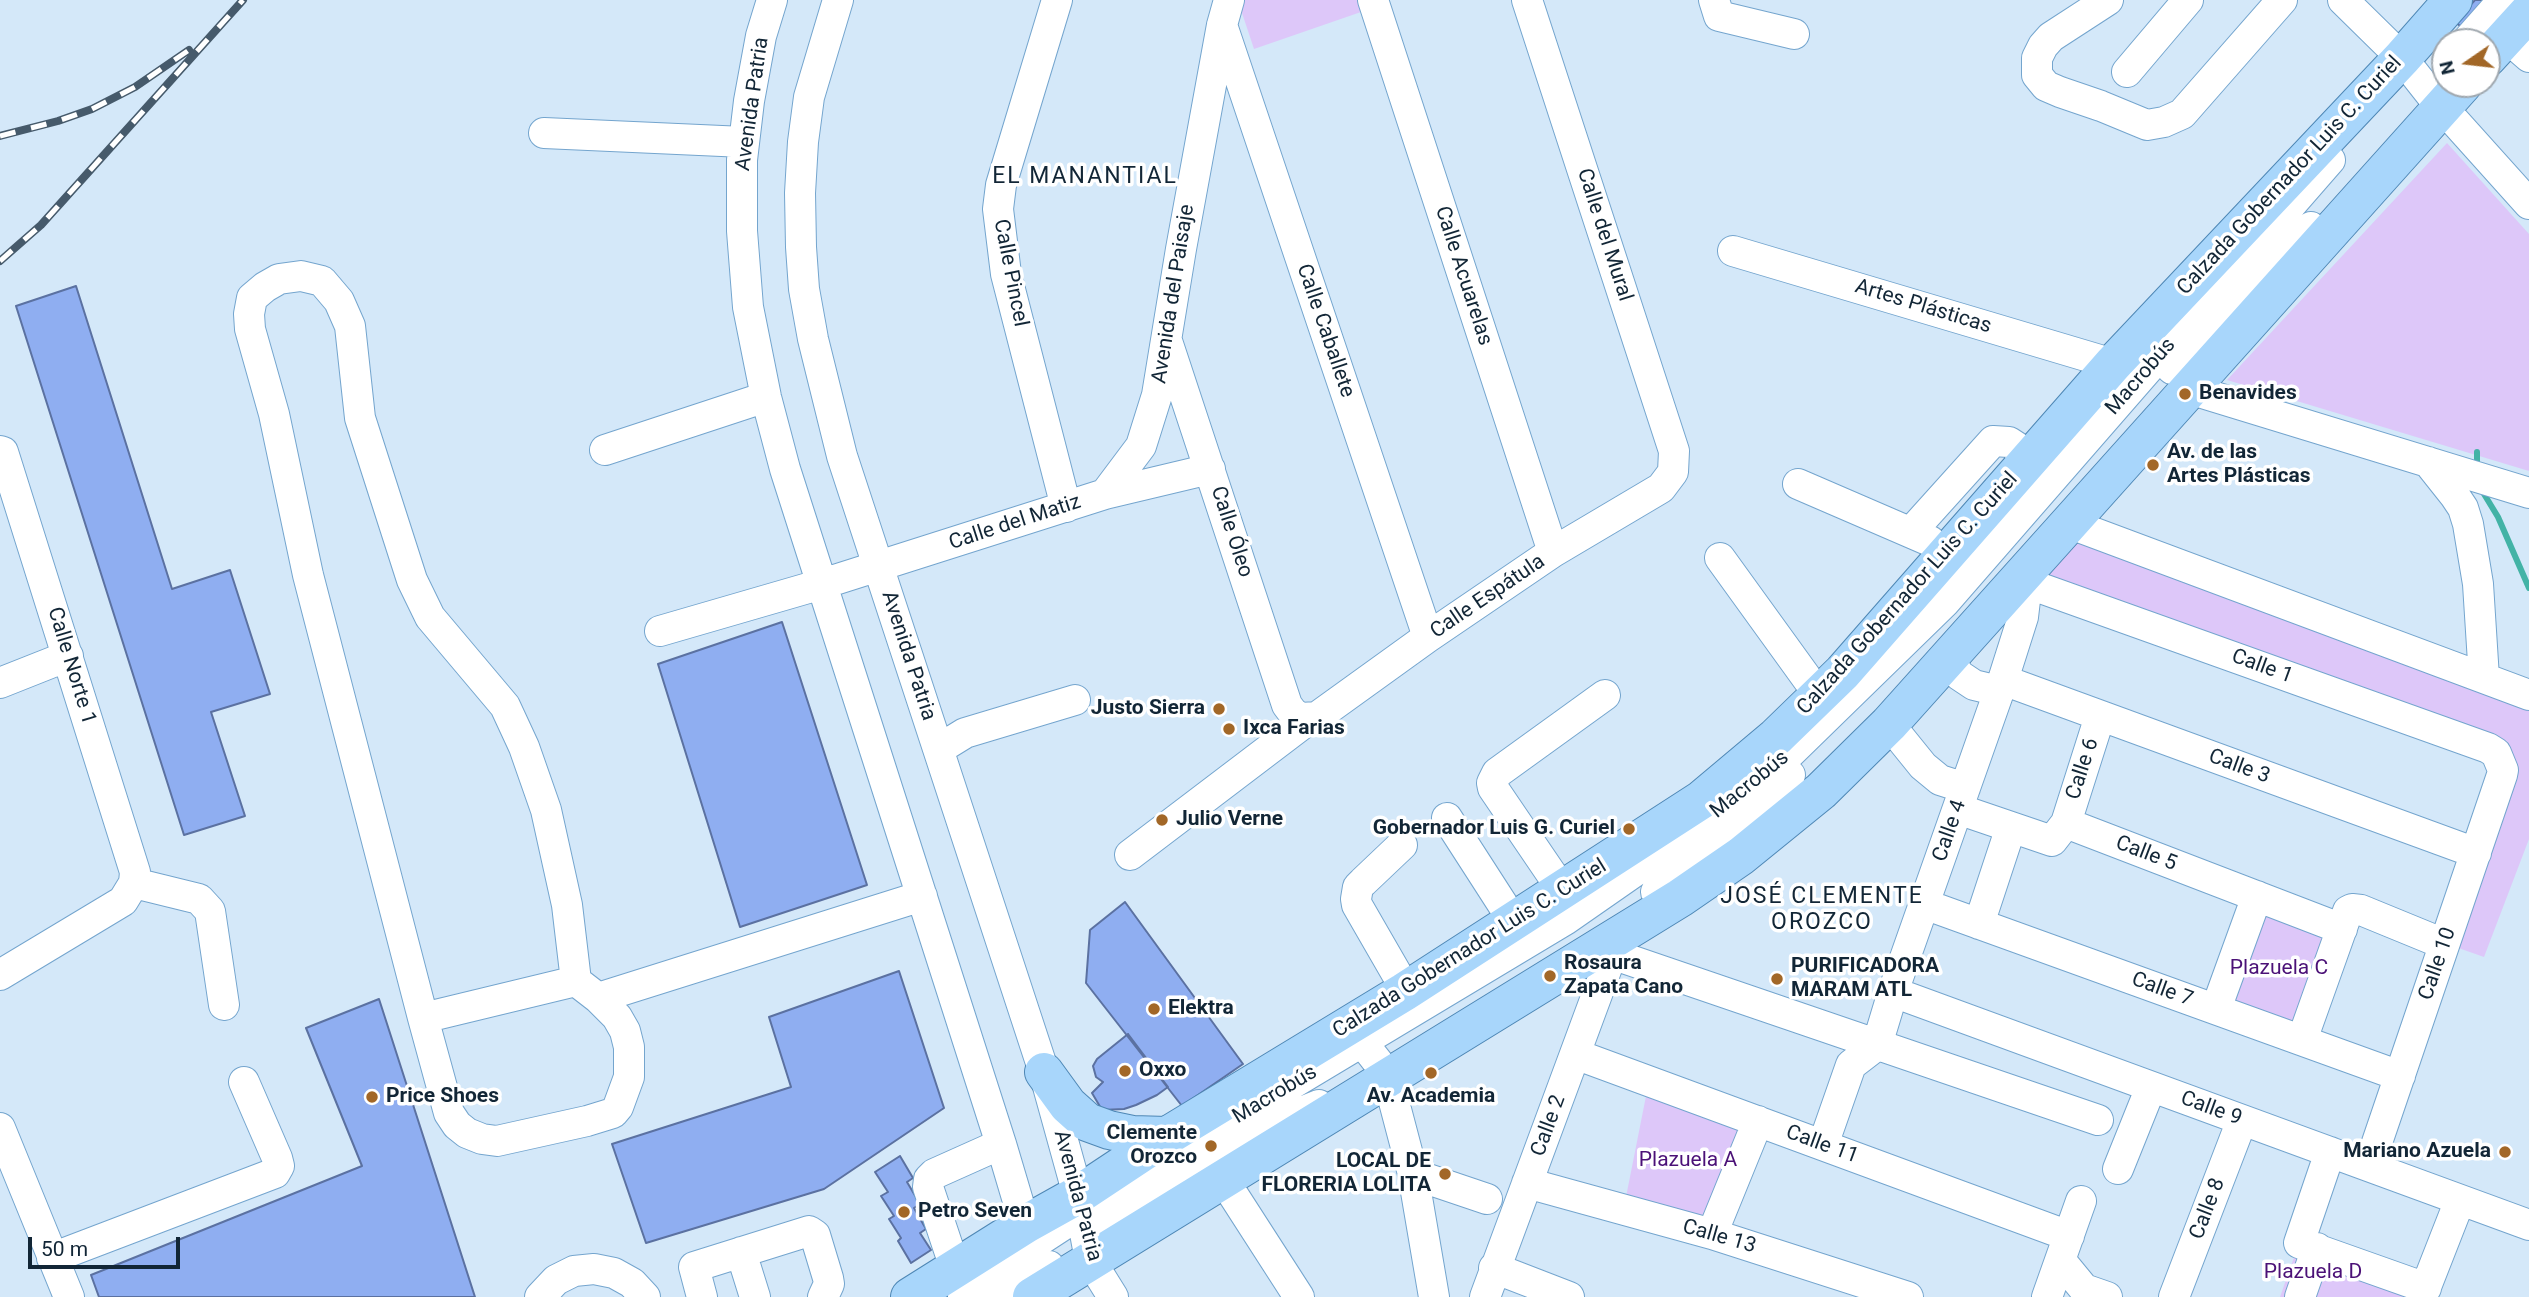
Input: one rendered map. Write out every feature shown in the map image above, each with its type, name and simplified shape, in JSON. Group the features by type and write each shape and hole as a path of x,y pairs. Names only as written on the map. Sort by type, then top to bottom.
{"main road":[{"name":"Calzada Gobernador Luis C. Curiel","path":"910,1297 959,1283 1036,1271 1084,1228 1167,1136 1356,1034 1406,990 1700,800 1776,737 1843,672 2113,364 2406,63 2453,0"},
{"name":"Calzada Gobernador Luis C. Curiel","path":"1036,1271 1084,1228 1223,1179 1386,1074 1679,898 1741,856 1821,791 1889,724 1948,656 2022,581 2068,523 2189,389 2440,98"},
{"path":"1044,1072 1068,1105 1087,1122 1133,1135 1167,1136"}],"street":[{"name":"Avenida Patria","path":"772,0 761,36 749,101 744,142 742,231 748,307 766,397 785,469 1001,1144 1036,1271"},
{"name":"Avenida Patria","path":"838,0 809,97 800,193 804,289 821,377 842,456 1044,1072 1084,1228 1113,1297"},
{"name":"Calle Pincel","path":"1057,0 1001,185 998,209 1006,274 1066,507"},
{"name":"Calle Acuarelas","path":"1373,0 1553,552"},
{"name":"Calle del Mural","path":"1527,0 1674,451 1673,471"},
{"path":"1714,0 1719,16 1794,34"},
{"path":"2108,0 2051,37 2037,58 2038,75 2046,86 2147,125 2164,122 2182,114 2281,0"},
{"path":"2127,72 2188,0"},
{"path":"2343,0 2406,63 2431,80"},
{"name":"Macrobús","path":"1084,1228 1143,1174 1356,1034 1565,920 1690,833 1787,757 1945,602 2406,63 2468,0"},
{"name":"Avenida del Paisaje","path":"1105,494 1141,446 1157,396 1225,12"},
{"name":"Calle Caballete","path":"1225,12 1429,638"},
{"name":"Macrobús","path":"1084,1228 1275,1123 1386,1074 1583,944 1706,856 1791,775 1934,630 2111,432 2439,98"},
{"path":"2451,98 2529,204"},
{"path":"544,133 744,142"},
{"name":"Artes Plásticas","path":"1733,251 2113,364"},
{"path":"301,276 322,281 339,301 350,326 359,418 412,580 430,617 505,706 524,747 546,810 587,989 617,1017 625,1031 629,1047 629,1077 618,1107 613,1113 587,1121 497,1141 467,1133 449,1113 423,1018 307,575 274,414 250,329 248,314 252,298 265,286 279,279 301,276"},
{"name":"Calle Óleo","path":"1167,341 1287,705 1293,713 1305,718"},
{"path":"2189,389 2529,493"},
{"path":"605,450 766,397"},
{"path":"1911,532 1993,441 2009,442 2032,457"},
{"name":"Calle Norte 1","path":"0,451 3,452 68,656 135,873 134,883"},
{"path":"2428,462 2463,508 2468,524 2478,584 2484,678"},
{"name":"Calle del Matiz","path":"660,631 822,584 1105,494 1210,469"},
{"name":"Calle Espátula","path":"1130,855 1305,718 1317,718 1553,552 1661,488 1669,481 1673,471"},
{"path":"1798,484 1911,532 1948,552"},
{"path":"2068,523 2529,695"},
{"path":"1720,558 1819,695"},
{"name":"Calle 4","path":"1877,1045 2023,617 2022,581"},
{"name":"Calle 1","path":"2022,581 2488,748 2496,753 2501,762"},
{"path":"0,683 68,656"},
{"name":"Calle 3","path":"1948,656 1959,675 1974,685 2001,686 2100,716 2476,853"},
{"path":"1563,891 1492,783 1497,773 1605,695"},
{"path":"939,749 965,733 1075,700"},
{"name":"Calle 6","path":"2066,823 2100,716"},
{"path":"1889,724 1923,766 1952,786 1961,798 2011,827 2052,841 2066,823"},
{"name":"Calle 10","path":"2369,1166 2502,775 2501,762"},
{"path":"1447,818 1514,922"},
{"name":"Calle 5","path":"2066,823 2257,896 2345,920 2356,909 2361,910 2444,944"},
{"path":"1979,924 2011,827"},
{"path":"1402,845 1358,887 1356,899 1406,990"},
{"path":"0,975 123,901 134,883 199,899 210,911 223,1005"},
{"path":"423,1018 587,989 922,896"},
{"path":"2216,1009 2257,896"},
{"name":"Calle 7","path":"1924,904 2400,1076"},
{"path":"2302,1040 2345,920"},
{"name":"Calle 2","path":"1485,1297 1612,954 1877,1045"},
{"name":"Calle 9","path":"1893,992 2529,1225"},
{"path":"1356,1034 1386,1074 1413,1174 1434,1297"},
{"path":"1823,1145 1851,1065 1877,1045 2098,1120"},
{"name":"Calle 11","path":"1575,1054 1823,1145 2065,1249"},
{"path":"52,1258 275,1173 279,1166 277,1158 244,1082"},
{"path":"2118,1169 2151,1087"},
{"name":"Calle 8","path":"2174,1297 2242,1120"},
{"path":"1712,1234 1758,1121"},
{"path":"0,1128 69,1297"},
{"path":"959,1283 928,1187 929,1179 934,1174 1001,1144"},
{"path":"2300,1297 2308,1245 2330,1152"},
{"path":"1413,1174 1487,1199"},
{"path":"1223,1179 1299,1297"},
{"name":"Calle 13","path":"1527,1184 1712,1234 1826,1284 1908,1297"},
{"path":"2308,1245 2424,1292 2460,1200"},
{"path":"2047,1297 2081,1201"},
{"path":"702,1297 694,1267 811,1231 815,1235 829,1283 823,1297"},
{"path":"2065,1249 2084,1289 2107,1297"},
{"path":"741,1252 755,1297"},
{"path":"1494,1268 1569,1297"},
{"path":"540,1297 556,1280 574,1271 594,1269 614,1273 632,1283 645,1297"},
{"path":"1003,1297 1036,1271"}],"green space":[{"path":"1245,0 1357,0 1361,12 1254,49 1241,10"},
{"path":"2447,143 2529,234 2529,471 2227,380"},
{"path":"2069,525 2529,699 2529,839 2484,957 2447,944 2495,749 2039,584"},
{"name":"Plazuela C","path":"2257,896 2342,929 2302,1040 2216,1009"},
{"name":"Plazuela A","path":"1649,1081 1758,1121 1722,1230 1625,1202"},
{"name":"Plazuela D","path":"2299,1243 2422,1297 2280,1297"}],"building":[{"path":"2475,0 2491,0 2465,28 2455,22"},
{"path":"76,286 172,589 230,570 270,694 211,712 245,816 184,835 16,306"},
{"path":"782,622 867,885 740,927 658,664"},
{"name":"Elektra","path":"1125,902 1243,1064 1182,1106 1086,983 1090,930"},
{"path":"899,971 944,1108 824,1189 646,1243 612,1144 791,1087 769,1017"},
{"name":"Price Shoes","path":"379,999 475,1297 99,1297 91,1275 362,1166 306,1028"},
{"name":"Oxxo","path":"1128,1034 1168,1087 1136,1105 1124,1109 1102,1110 1092,1093 1103,1082 1096,1077 1093,1066 1097,1059"},
{"name":"Petro Seven","path":"900,1156 913,1178 907,1182 920,1204 914,1208 926,1229 920,1233 931,1250 911,1263 898,1241 901,1238 889,1219 894,1216 881,1196 888,1192 875,1172"}],"waterway":[{"path":"2477,452 2477,461"},
{"path":"2481,489 2498,517 2529,588"}],"railway":[{"path":"0,261 41,225 243,0"},
{"path":"0,136 92,109 135,87 189,50"}],"place":[{"name":"Benavides","path":"2185,394"},
{"name":"Av. de las Artes Plásticas","path":"2153,465"},
{"name":"Justo Sierra","path":"1219,709"},
{"name":"Ixca Farias","path":"1229,729"},
{"name":"Julio Verne","path":"1162,820"},
{"name":"Gobernador Luis G. Curiel","path":"1629,829"},
{"name":"Rosaura Zapata Cano","path":"1550,976"},
{"name":"PURIFICADORA MARAM ATL","path":"1777,979"},
{"name":"Elektra","path":"1154,1009"},
{"name":"Oxxo","path":"1125,1071"},
{"name":"Av. Academia","path":"1431,1073"},
{"name":"Price Shoes","path":"372,1097"},
{"name":"Clemente Orozco","path":"1211,1146"},
{"name":"Mariano Azuela","path":"2505,1152"},
{"name":"LOCAL DE FLORERIA LOLITA","path":"1445,1174"},
{"name":"Petro Seven","path":"904,1212"}],"district":[{"name":"EL MANANTIAL","path":"1085,177"},
{"name":"JOSÉ CLEMENTE OROZCO","path":"1822,910"}]}
